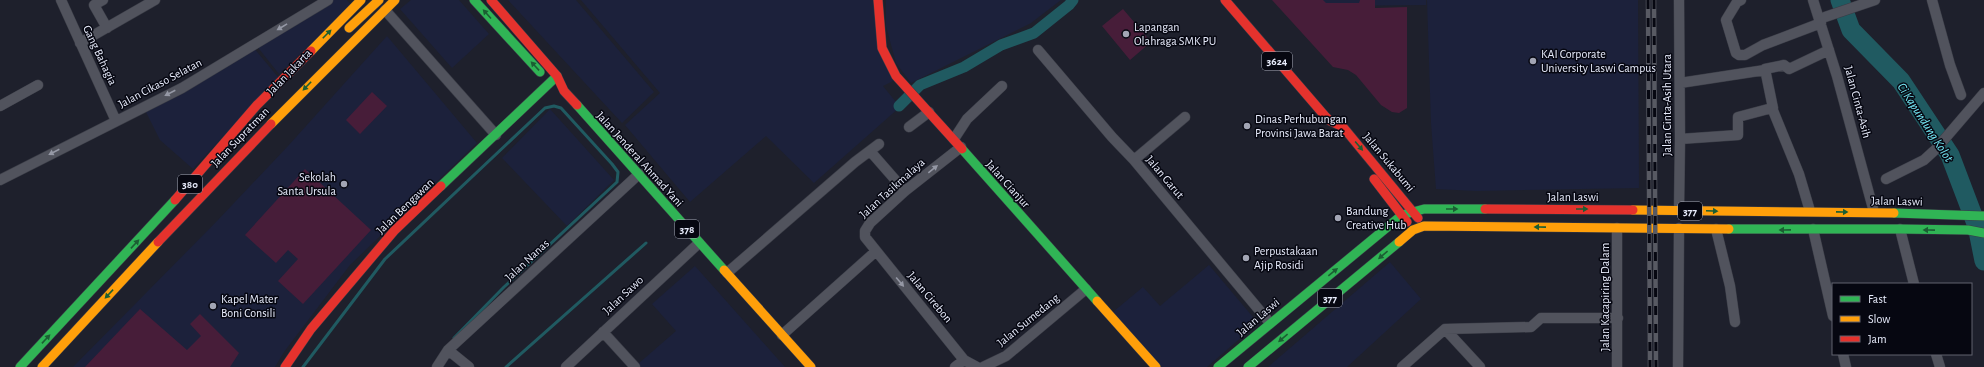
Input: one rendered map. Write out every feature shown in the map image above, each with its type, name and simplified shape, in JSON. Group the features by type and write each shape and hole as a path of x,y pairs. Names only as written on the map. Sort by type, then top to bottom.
{"main road":[{"name":"Jalan Supratman","path":"20,367 163,214 257,105 361,0"},
{"path":"341,36 379,0"},
{"name":"Jalan Supratman","path":"42,367 193,204 323,70 395,0"},
{"name":"Jalan Jenderal Ahmad Yani","path":"474,0 550,83 564,91"},
{"name":"Jalan Jenderal Ahmad Yani","path":"491,0 557,76 564,91 811,367"},
{"name":"Jalan Cianjur","path":"878,0 882,48 896,76 954,139 980,171 1156,367"},
{"name":"Jalan Sukabumi","path":"1225,0 1330,121 1335,134"},
{"name":"Jalan Bengawan","path":"285,367 311,329 394,231 557,76"},
{"name":"Jalan Sukabumi","path":"1330,121 1343,127 1414,210 1424,226"},
{"path":"193,204 237,146"},
{"name":"Jalan Sukabumi","path":"1361,164 1413,230"},
{"name":"Jalan Laswi","path":"1218,367 1402,215 1414,210 1810,211 1967,214 1984,216"},
{"name":"377","path":"1248,367 1413,230 1424,226 1900,229 1968,230 1984,232"}],"street":[{"name":"Gang Bahagia","path":"61,0 116,121"},
{"path":"103,0 94,5 107,28"},
{"path":"80,44 155,0"},
{"name":"Jalan Cikaso Selatan","path":"0,180 182,88 328,0"},
{"name":"Jalan Cinta-Asih Utara","path":"1678,210 1680,140 1679,0"},
{"path":"1741,0 1737,2 1726,20 1736,53 1739,55 1745,55 1842,11 1874,0"},
{"name":"Jalan Cinta-Asih","path":"1813,0 1823,20 1829,50 1874,212"},
{"path":"1932,0 1950,65 1961,95"},
{"path":"385,10 496,135"},
{"name":"Jalan Garut","path":"1038,50 1112,137 1134,160 1270,323"},
{"path":"1680,83 1765,70 1784,65 1789,69 1829,50"},
{"path":"1765,70 1772,108 1799,174 1810,211"},
{"path":"0,106 38,85"},
{"path":"954,139 967,119 1002,86"},
{"path":"1886,179 1924,160 1951,133 1984,93"},
{"path":"1680,140 1738,135 1738,117 1772,108"},
{"path":"909,128 929,112"},
{"path":"1134,160 1185,117"},
{"path":"727,273 855,162 879,144"},
{"name":"Jalan Tasikmalaya","path":"875,252 868,243 865,231 870,223 905,191 961,147"},
{"path":"870,151 905,191"},
{"name":"Jalan Nanas","path":"437,367 448,350 638,174"},
{"name":"Jalan Kacapiring Dalam","path":"1617,228 1617,367"},
{"path":"1678,367 1679,228"},
{"path":"1716,229 1730,286 1735,322"},
{"path":"1812,229 1832,312"},
{"path":"1900,229 1914,283"},
{"name":"Jalan Sawo","path":"566,367 699,243"},
{"path":"782,335 875,252"},
{"name":"Jalan Cirebon","path":"875,252 964,360"},
{"name":"Jalan Sumedang","path":"983,367 1006,356 1086,289"},
{"path":"1402,367 1445,329 1531,327 1541,318 1618,318"},
{"path":"1445,329 1480,367"},
{"path":"603,332 635,367"},
{"path":"448,350 468,367"},
{"path":"1843,355 1846,367"},
{"path":"1936,355 1940,367"},
{"path":"955,367 964,360 977,367"}],"shaded area":[{"path":"330,0 347,0 351,5 279,74 256,45"},
{"path":"411,0 459,0 489,34 452,68 400,9"},
{"path":"508,0 576,0 654,92 622,123"},
{"path":"581,0 875,0 893,81 883,86 900,107 814,183 766,136 690,202 625,125 660,93"},
{"path":"886,0 1061,0 1031,23 911,83 896,63 886,26"},
{"path":"1272,0 1323,0 1326,3 1359,3 1360,0 1375,0 1375,8 1407,7 1407,108 1399,113 1392,112 1381,105 1356,75 1348,70 1333,67"},
{"path":"1319,0 1426,0 1426,5 1325,6"},
{"name":"KAI Corporate University Laswi Campus","path":"1427,0 1638,0 1639,188 1476,191 1436,189 1431,123"},
{"name":"Lapangan Olahraga SMK PU","path":"1123,9 1151,42 1130,60 1102,26"},
{"name":"Sekolah Santa Ursula","path":"387,36 477,143 350,265 284,352 275,367 73,367 217,221 288,146"},
{"path":"253,47 278,77 193,169 160,140 145,110"},
{"path":"372,92 387,106 360,134 346,120"},
{"path":"550,109 614,180 567,226 502,158"},
{"path":"305,169 371,230 303,304 278,281 298,259 288,250 276,263 245,235"},
{"path":"1390,262 1421,299 1347,367 1268,367"},
{"path":"1209,265 1258,323 1207,367 1159,367 1113,312 1143,287 1160,306"},
{"path":"695,266 785,367 641,367 638,364 676,331 652,304"},
{"path":"140,309 187,350 201,336 190,324 200,314 239,353 230,367 85,367"}],"waterway":[{"path":"899,106 920,85 964,67 1001,45 1034,33 1069,5 1073,0"},
{"name":"Ci Kapundung Kolot","path":"1840,0 1851,30 1901,81 1950,155 1977,226 1984,261"},
{"path":"303,367 385,259 545,108 554,106 561,108 612,164 618,172 617,182 504,287 454,338"},
{"path":"506,367 646,243"}],"railway":[{"path":"1648,0 1650,367"},
{"path":"1654,0 1656,367"}],"traffic: fast":[{"path":"474,0 540,72"},
{"path":"441,186 557,76"},
{"path":"577,105 724,270"},
{"path":"962,149 1097,301"},
{"path":"20,367 175,200"},
{"path":"1218,367 1402,215 1424,209 1485,209"},
{"path":"1894,213 1984,216"},
{"path":"1729,229 1968,230 1984,233"},
{"path":"1248,367 1399,242"}],"traffic: slow":[{"path":"311,51 361,0"},
{"path":"349,28 379,0"},
{"path":"271,124 395,0"},
{"path":"1633,210 1894,213"},
{"path":"1399,242 1413,230 1424,226 1729,229"},
{"path":"42,367 158,242"},
{"path":"724,270 811,367"},
{"path":"1097,301 1156,367"}],"traffic: jam":[{"path":"491,0 557,76 564,91 577,105"},
{"path":"878,0 882,48 896,76 962,149"},
{"path":"1225,0 1325,116 1330,121 1343,127 1418,218"},
{"path":"175,200 257,105 311,51"},
{"path":"158,242 271,124"},
{"path":"1374,179 1407,222"},
{"path":"285,367 311,329 394,231 441,186"},
{"path":"1485,209 1633,210"}],"place":[{"name":"Lapangan Olahraga SMK PU","path":"1126,34"},
{"name":"KAI Corporate University Laswi Campus","path":"1533,61"},
{"name":"Dinas Perhubungan Provinsi Jawa Barat","path":"1247,126"},
{"name":"Sekolah Santa Ursula","path":"344,184"},
{"name":"Bandung Creative Hub","path":"1338,218"},
{"name":"Perpustakaan Ajip Rosidi","path":"1246,258"},
{"name":"Kapel Mater Boni Consili","path":"213,306"}]}
